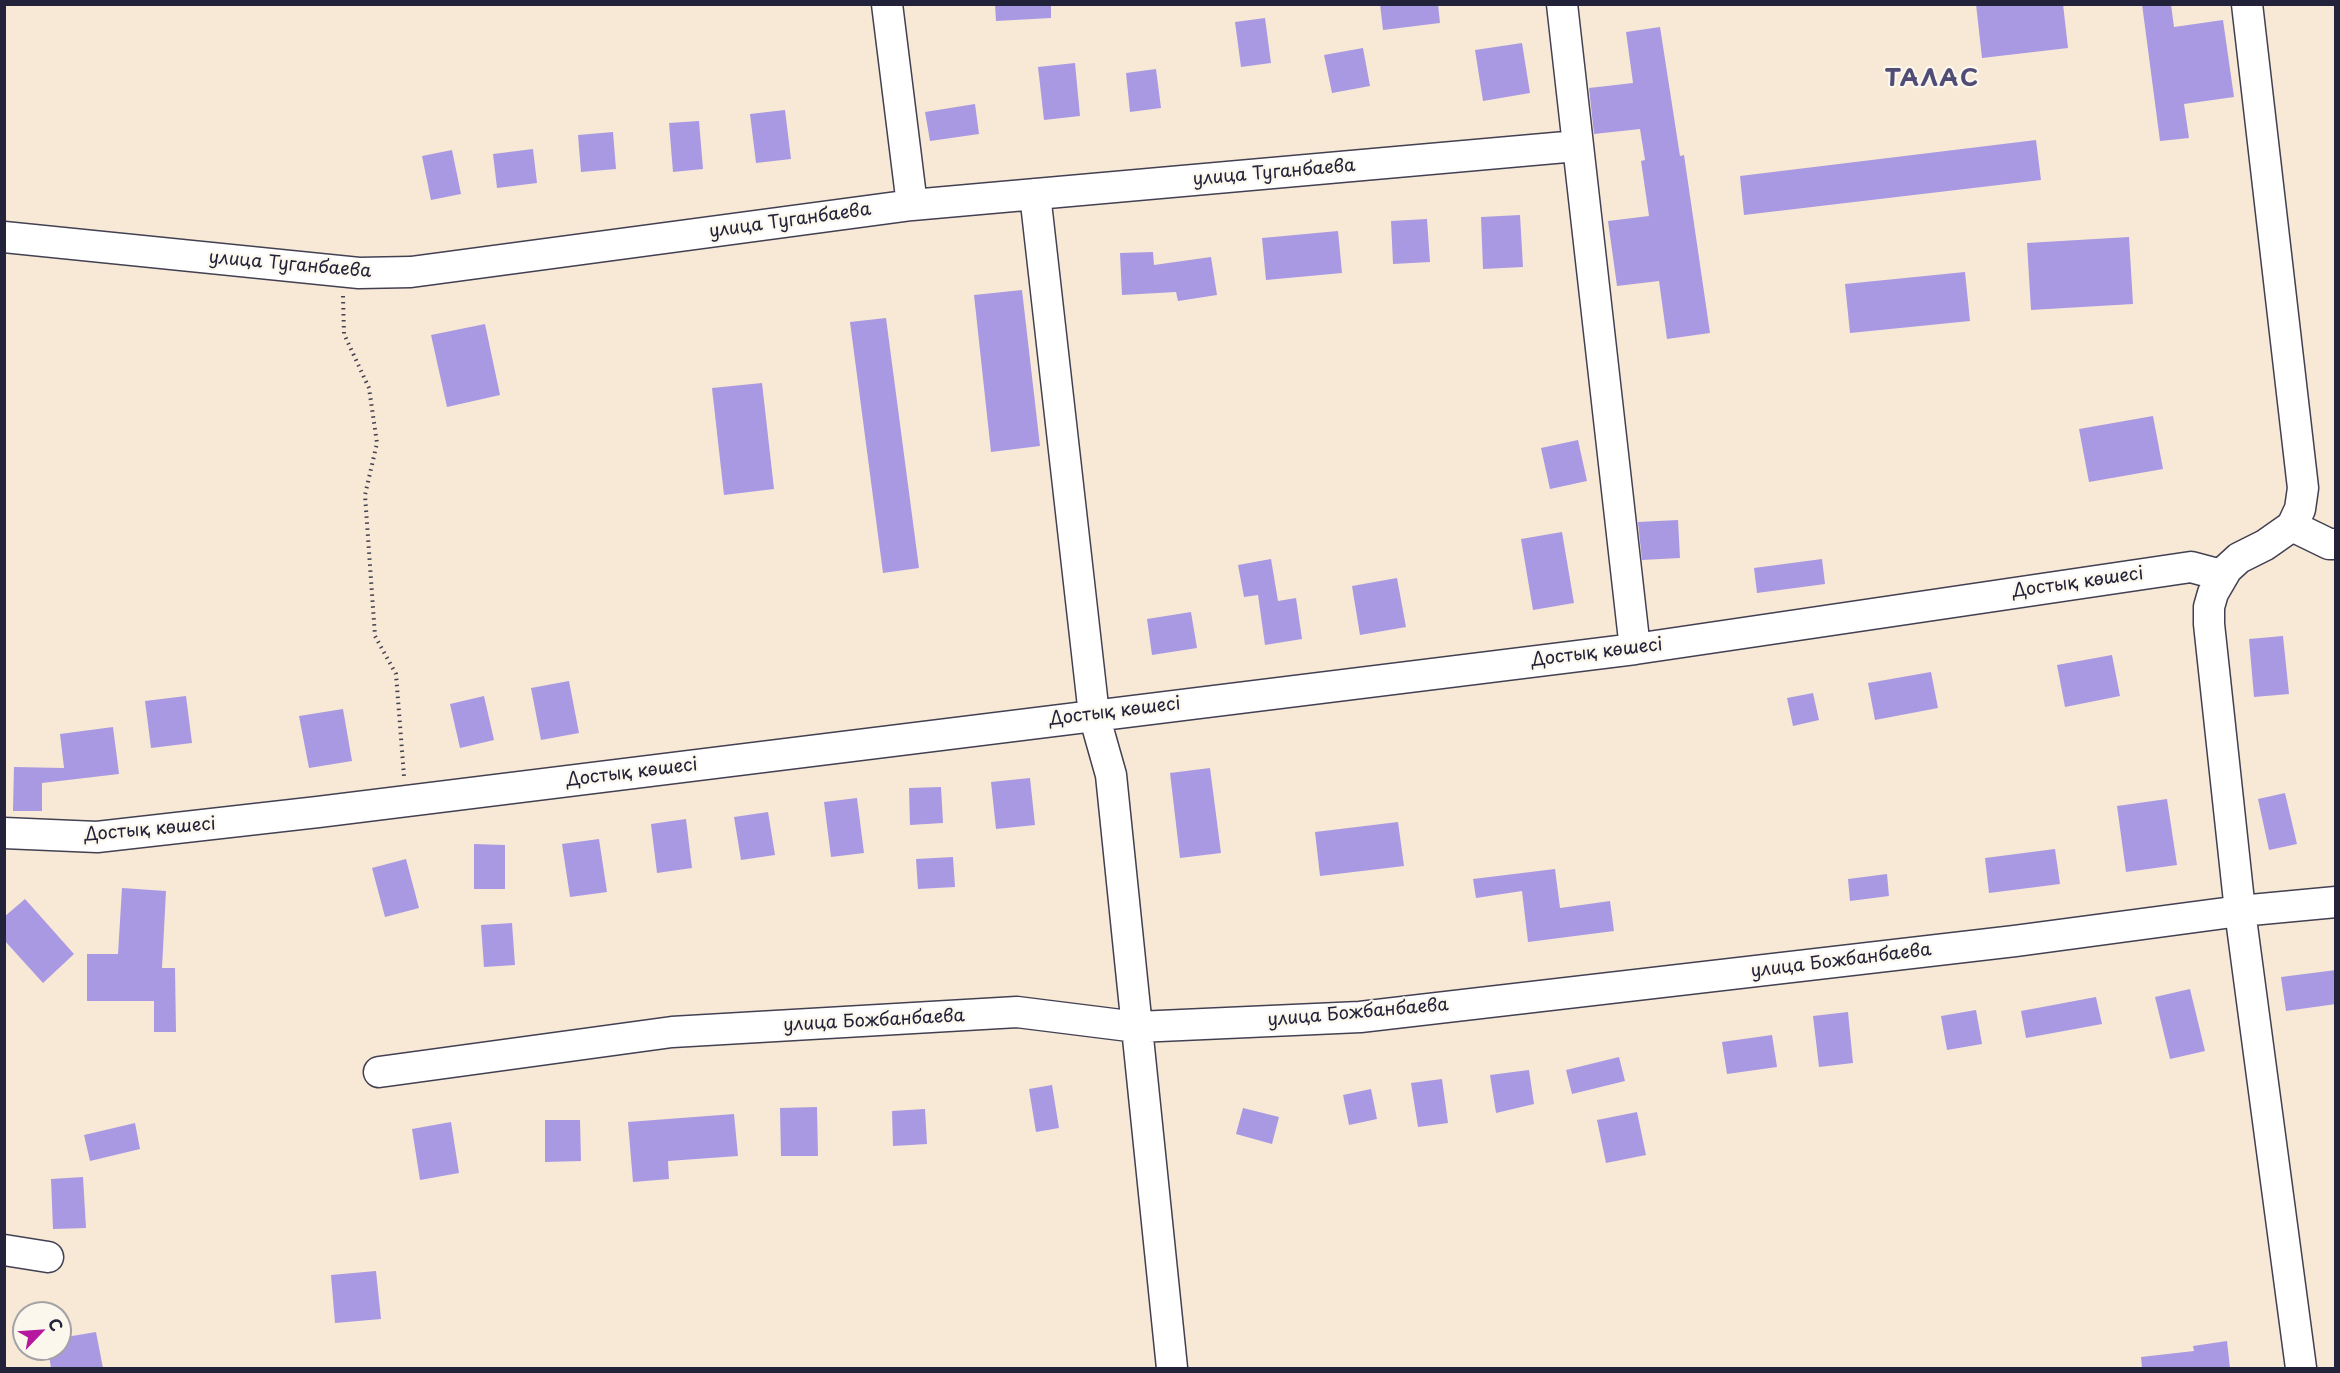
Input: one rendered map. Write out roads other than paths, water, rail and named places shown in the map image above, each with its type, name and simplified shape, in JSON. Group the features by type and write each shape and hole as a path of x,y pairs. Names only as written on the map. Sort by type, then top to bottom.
{"street":[{"path":"887,4 912,205"},
{"path":"1562,4 1635,649"},
{"path":"2247,4 2303,488 2300,509 2292,526 2265,545 2239,558 2222,575 2211,600 2209,624 2240,911 2301,1368"},
{"name":"улица Туганбаева","path":"4,237 359,273 411,272 912,205 1577,146"},
{"path":"1035,194 1094,715 1111,775 1172,1368"},
{"path":"2292,526 2329,544 2336,544"},
{"name":"Достық көшесі","path":"4,833 97,837 1635,649 2191,567 2222,575"},
{"name":"улица Божбанбаева","path":"379,1072 672,1032 1017,1012 1137,1027 1360,1017 2014,941 2240,911 2336,902"},
{"path":"4,1250 48,1257"}],"district":[{"name":"ТАЛАС","path":"1932,79"}]}
